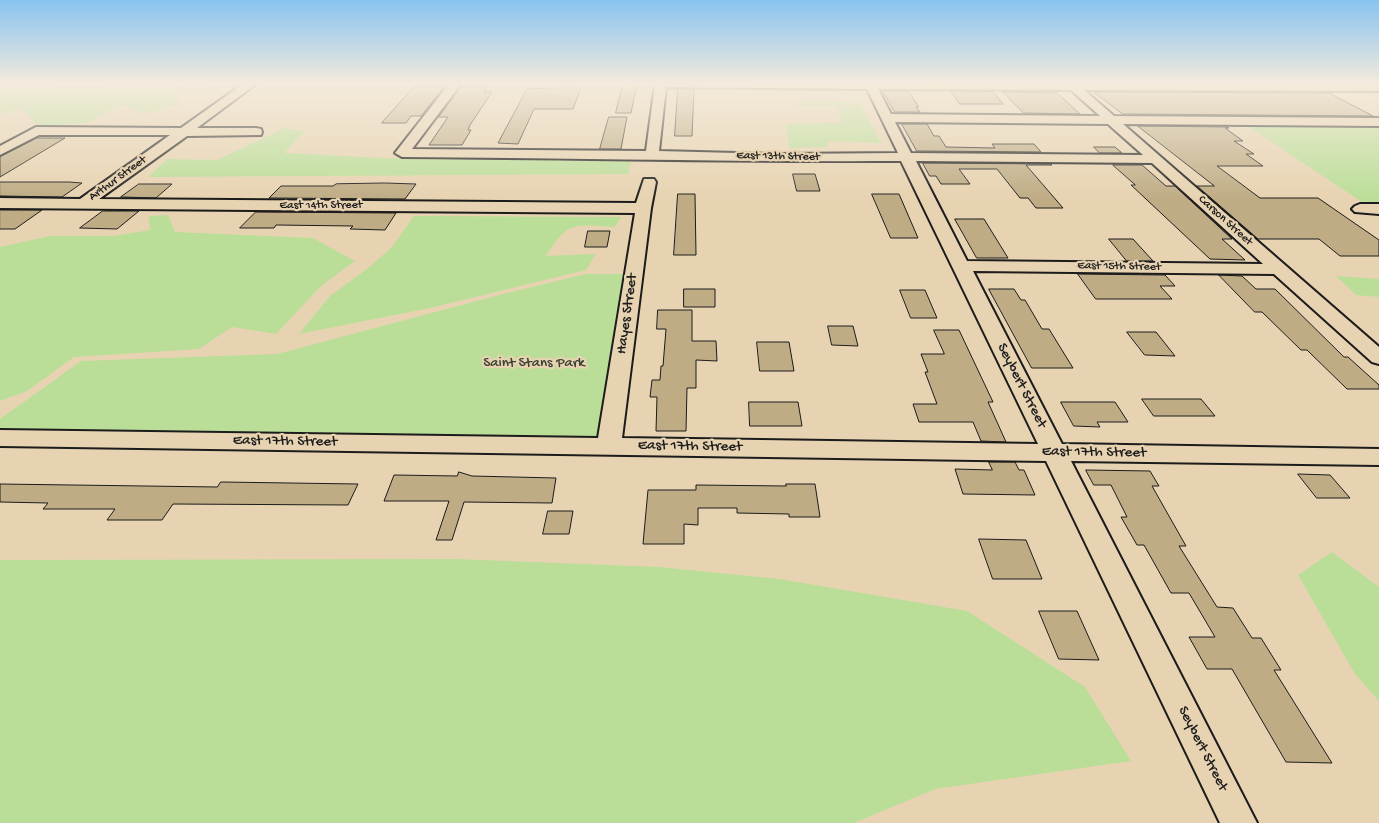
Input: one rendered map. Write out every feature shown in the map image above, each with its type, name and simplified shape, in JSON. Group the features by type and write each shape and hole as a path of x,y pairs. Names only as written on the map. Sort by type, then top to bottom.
{"street":[{"name":"Arthur Street","path":"83,204 196,122"},
{"name":"East 13th Street","path":"425,122 402,153 776,158 1155,159"},
{"path":"652,155 656,122"},
{"name":"Seybert Street","path":"889,122 1239,823"},
{"name":"Carson Street","path":"1115,122 1379,358"},
{"path":"0,151 36,131 256,132"},
{"name":"Hayes Street","path":"609,446 643,208 649,182"},
{"name":"East 14th Street","path":"0,203 643,208"},
{"path":"1360,209 1379,209"},
{"name":"East 15th Street","path":"960,266 1278,269"},
{"name":"East 17th Street","path":"0,438 1379,457"}],"green space":[{"path":"35,122 87,122 86,123 38,126"},
{"path":"870,122 881,143 828,141 827,147 789,148 786,124"},
{"path":"1379,125 1379,207 1368,206 1248,126"},
{"path":"285,128 304,132 284,153 383,158 631,161 628,174 148,177 167,159 217,160"},
{"path":"168,215 175,232 313,238 355,261 322,285 276,334 232,327 199,349 74,357 27,391 0,401 0,247 50,236 114,236 150,230 149,216"},
{"path":"414,216 621,217 615,227 591,225 574,227 567,230 546,256 596,254 586,270 430,308 299,334 330,296 367,269 392,247"},
{"name":"Saint Stans Park","path":"586,274 627,274 598,440 0,431 0,419 81,361 277,354"},
{"path":"1336,276 1379,279 1379,297 1356,295"},
{"path":"1332,552 1379,587 1379,701 1355,674 1298,575"},
{"path":"457,559 659,567 780,579 967,611 1085,687 1131,761 935,789 854,823 0,823 0,560"}],"building":[{"path":"444,122 472,122 468,130 471,130 462,145 429,145"},
{"path":"509,122 528,122 518,144 498,143"},
{"path":"607,122 626,122 621,149 600,149"},
{"path":"676,122 693,122 692,136 675,136"},
{"path":"902,124 927,124 934,136 939,136 946,147 995,148 992,144 1034,144 1041,152 917,151"},
{"path":"1138,126 1229,128 1225,128 1243,141 1234,141 1254,154 1246,154 1263,166 1217,166 1260,198 1318,198 1379,240 1379,256 1340,256 1319,239 1258,239 1197,186 1214,186"},
{"path":"37,138 65,138 0,177 0,157"},
{"path":"1094,147 1115,147 1122,153 1100,153"},
{"path":"923,163 1051,164 1026,165 1063,208 1036,208 1028,198 1020,198 997,169 959,169 970,184 941,184 936,176 930,176"},
{"path":"1113,165 1142,165 1166,186 1175,186 1232,239 1222,239 1245,260 1210,259 1131,185 1135,185"},
{"path":"793,174 815,174 820,191 797,191"},
{"path":"0,182 82,183 62,197 0,196"},
{"path":"139,184 172,184 156,198 121,197"},
{"path":"416,184 405,199 269,198 281,186"},
{"path":"678,194 695,194 696,255 674,255"},
{"path":"872,194 899,194 918,238 891,238"},
{"path":"0,210 42,210 15,229 0,229"},
{"path":"103,211 139,211 117,229 80,228"},
{"path":"256,212 396,213 385,230 350,229 353,226 276,225 274,228 240,228"},
{"path":"955,219 984,219 1008,258 977,258"},
{"path":"588,231 610,231 607,247 585,247"},
{"path":"1109,239 1133,239 1153,261 1127,261"},
{"path":"1078,274 1165,275 1175,286 1160,286 1172,299 1096,299"},
{"path":"1219,275 1242,276 1256,289 1275,289 1344,357 1348,357 1379,385 1379,389 1347,389 1307,350 1301,350 1262,312 1255,312"},
{"path":"684,289 715,289 715,307 684,307"},
{"path":"989,289 1014,289 1021,300 1025,300 1042,329 1049,329 1073,368 1032,368"},
{"path":"900,290 925,290 937,318 911,318"},
{"path":"658,310 692,310 692,341 716,341 717,361 696,360 696,388 687,388 686,431 656,431 657,397 650,397 652,380 660,380 666,329 657,329"},
{"path":"828,326 853,326 858,346 832,345"},
{"path":"934,330 959,330 993,402 988,402 1006,442 981,441 973,422 919,422 913,404 937,404 925,372 928,372 921,354 944,354"},
{"path":"1127,332 1156,332 1175,356 1145,355"},
{"path":"757,342 789,342 794,371 760,371"},
{"path":"1142,399 1201,399 1215,416 1154,416"},
{"path":"749,402 798,402 802,426 750,426"},
{"path":"1061,402 1115,402 1128,422 1097,422 1100,427 1074,426"},
{"path":"989,462 1015,462 1019,470 1024,470 1035,495 963,494 955,469 992,470"},
{"path":"1086,470 1150,471 1159,486 1152,486 1186,546 1179,546 1217,607 1233,608 1252,638 1261,638 1281,670 1274,670 1332,763 1286,762 1232,669 1207,669 1189,637 1215,637 1189,593 1171,593 1144,545 1137,545 1121,517 1127,517 1111,485 1094,485"},
{"path":"459,472 472,476 556,478 552,503 464,502 452,540 436,540 449,501 384,501 394,475 457,476"},
{"path":"1298,474 1330,475 1350,498 1317,498"},
{"path":"221,482 358,484 348,505 173,504 162,520 107,520 115,509 43,509 48,503 0,502 0,484 217,487"},
{"path":"786,484 815,484 820,517 789,517 789,514 737,513 737,508 698,508 698,525 684,524 684,544 643,544 648,490 696,490 696,485 786,486"},
{"path":"548,511 573,511 569,534 543,534"},
{"path":"979,539 1026,540 1042,579 993,579"},
{"path":"1039,611 1077,611 1099,660 1059,659"}]}
